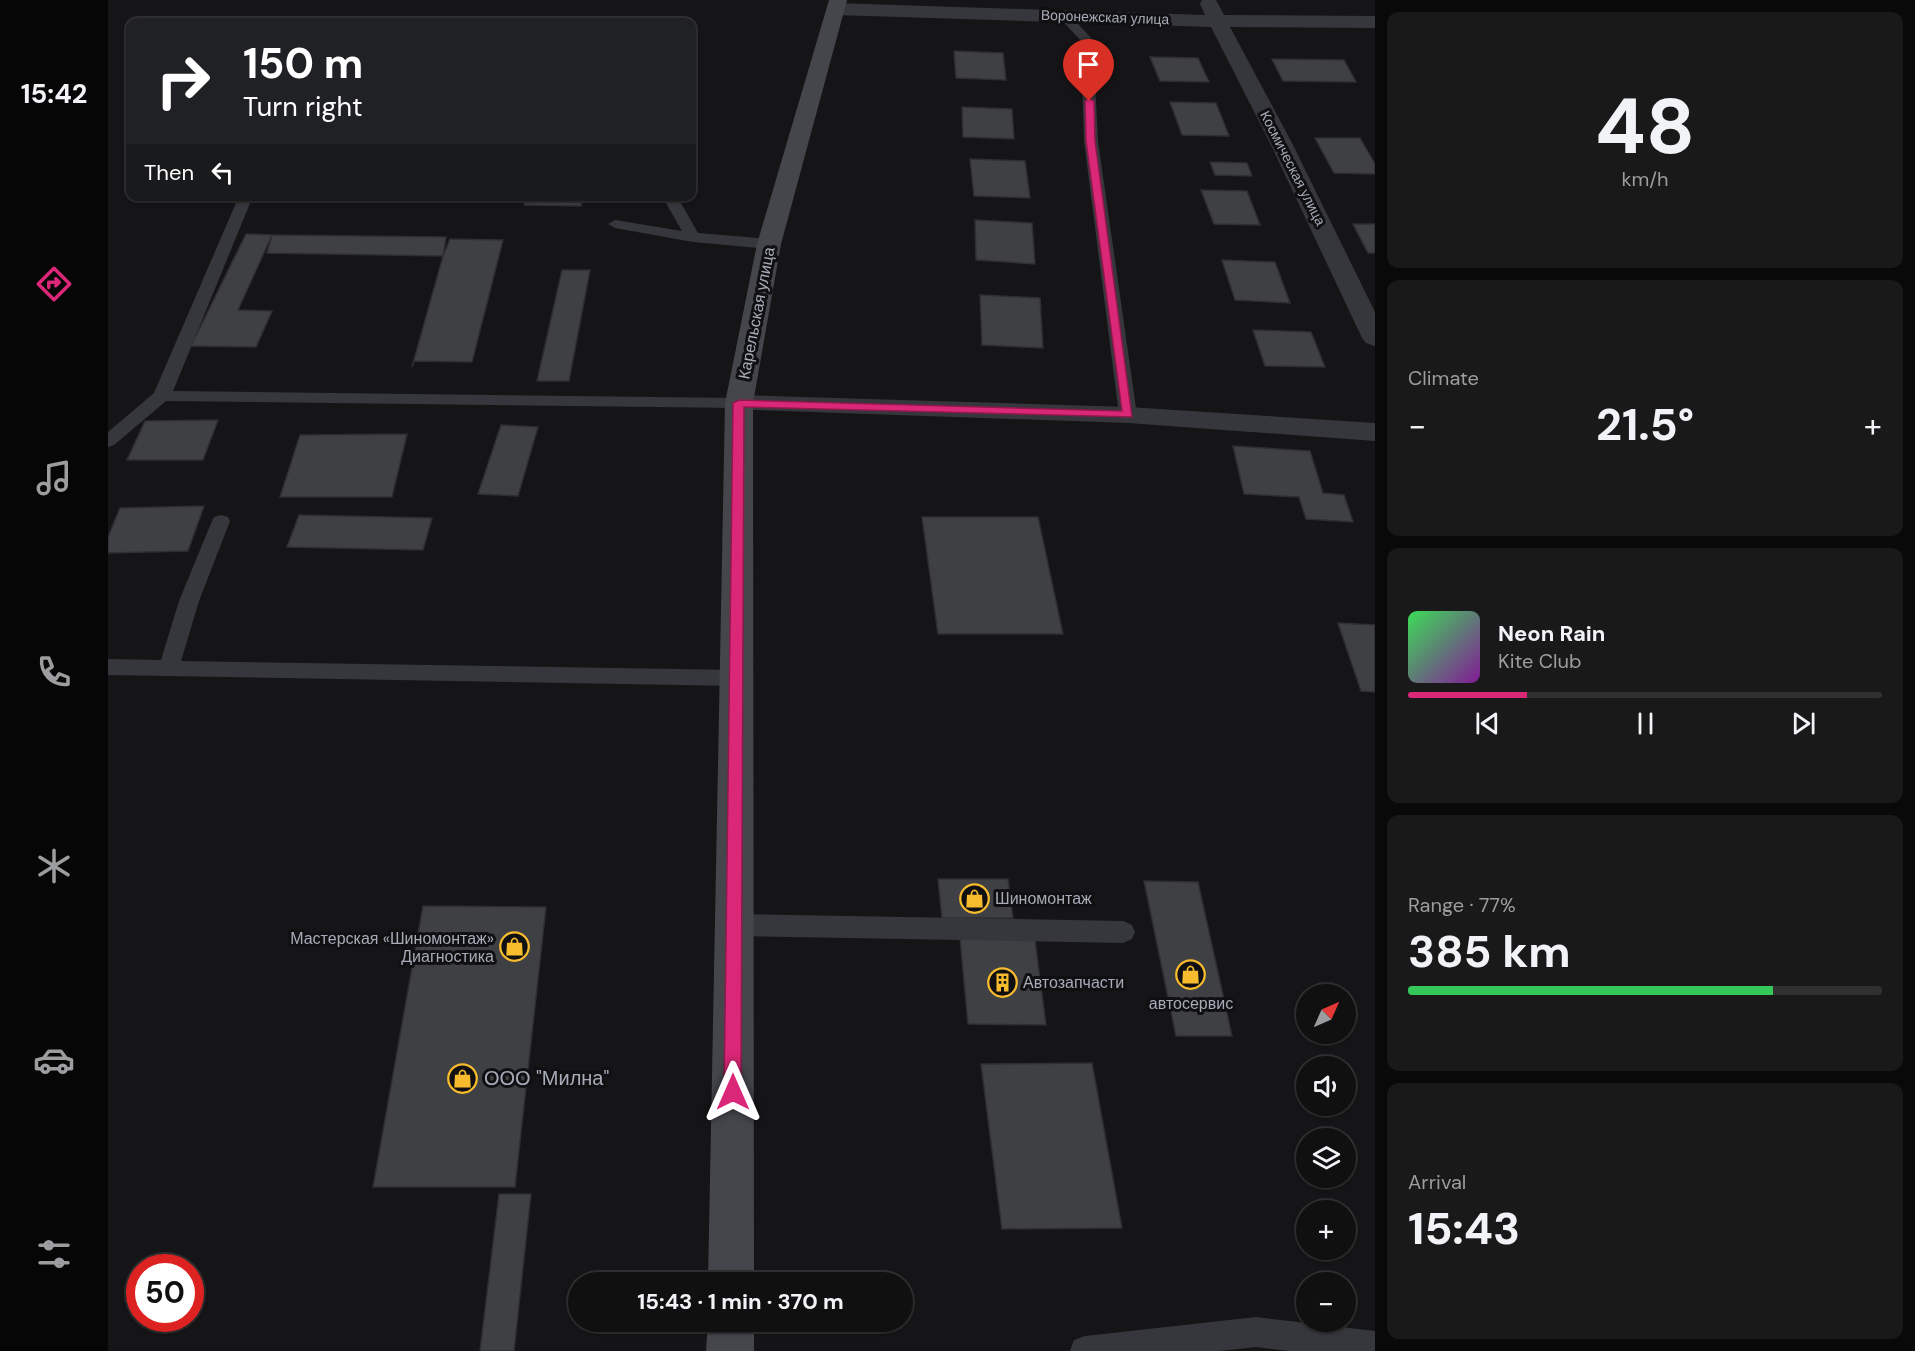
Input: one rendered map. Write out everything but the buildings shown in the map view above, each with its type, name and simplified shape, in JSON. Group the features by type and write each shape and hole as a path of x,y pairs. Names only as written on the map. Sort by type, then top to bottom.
{"main road":[{"name":"Карельская улица","path":"731,1272 739,403 769,244 837,4"},
{"path":"730,1351 731,1332"}],"street":[{"name":"Космическая улица","path":"1207,0 1364,289 1375,338"},
{"name":"Воронежская улица","path":"837,4 1064,16 1218,21 1375,22"},
{"path":"739,403 1128,415 1374,435"}],"lane":[{"path":"1064,16 1087,40 1091,141 1128,415"},
{"path":"108,441 162,396 244,201"},
{"path":"672,201 693,237"},
{"path":"615,224 693,237 769,244"},
{"path":"162,396 739,403"},
{"path":"169,667 189,601 220,521"},
{"path":"108,667 737,678"},
{"path":"734,925 1123,932"},
{"path":"1084,1351 1256,1332 1375,1346"}],"place":[{"name":"Шиномонтаж","path":"974,898"},
{"name":"Мастерская «Шиномонтаж» Диагностика","path":"515,947"},
{"name":"автосервис","path":"1191,975"},
{"name":"Автозапчасти","path":"1002,982"},
{"name":"ООО \"Милна\"","path":"463,1078"}],"route":[{"path":"733,1092 739,403 1128,415 1091,141 1089,101"}]}
